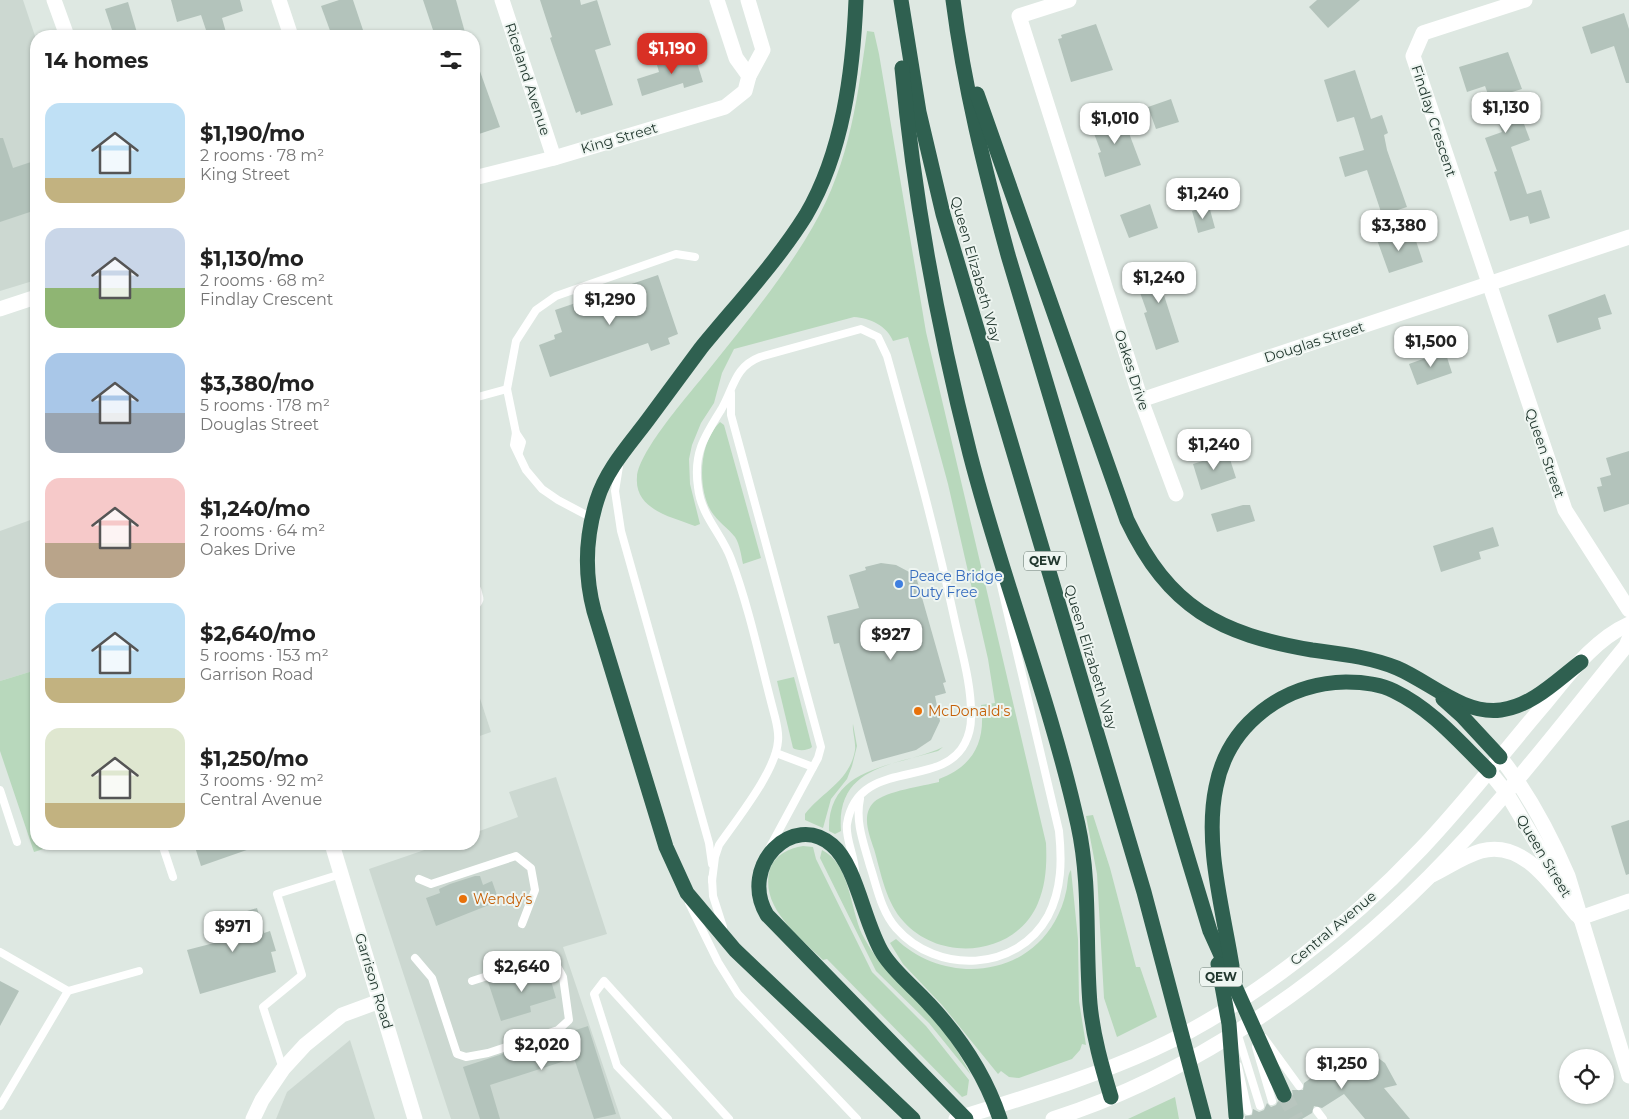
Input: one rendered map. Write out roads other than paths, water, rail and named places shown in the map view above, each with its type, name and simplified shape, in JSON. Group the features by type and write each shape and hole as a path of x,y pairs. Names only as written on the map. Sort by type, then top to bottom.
{"highway":[{"path":"856,0 850,71 838,135 823,181 806,214 763,276 701,349 604,482 592,518 586,554 589,589 666,847 688,894 701,912 735,950 913,1119"},
{"path":"896,0 908,129 931,271 970,455 1030,653 1078,826 1085,872 1090,1005 1098,1046 1096,1071 1111,1097"},
{"name":"Queen Elizabeth Way","path":"901,0 919,112 943,214 1144,892 1204,1119"},
{"name":"QEW","path":"953,0 958,39 984,165 1008,255 1210,931 1230,988 1244,1010 1278,1098"},
{"path":"958,39 1112,480 1140,547 1172,589 1190,606 1227,628 1273,643 1374,660 1398,668 1474,707 1500,710 1523,705 1581,662"},
{"path":"1420,680 1462,716 1500,757"},
{"path":"1230,988 1214,854 1212,808 1221,768 1229,750 1252,719 1267,706 1284,696 1322,683 1358,682 1393,690 1425,710 1442,724 1489,771"},
{"path":"972,1116 771,920 763,908 758,892 759,877 763,863 770,852 795,837 818,837 832,844 838,851 855,884 869,926 883,954 942,1018 968,1051 982,1074 998,1113"},
{"name":"QEW","path":"1230,988 1230,1024 1242,1114"}],"street":[{"path":"54,0 64,30"},
{"path":"279,0 290,30"},
{"name":"Riceland Avenue","path":"502,0 554,158"},
{"path":"717,0 736,58 749,76"},
{"name":"King Street","path":"480,176 554,158 725,107 745,91 749,76 763,50 748,0"},
{"name":"Oakes Drive","path":"1069,0 1018,16 1141,400 1176,494"},
{"name":"Findlay Crescent","path":"1488,284 1413,56 1423,33 1525,0"},
{"name":"Douglas Street","path":"1141,400 1629,237"},
{"name":"Queen Street","path":"1488,284 1565,510 1629,610"},
{"path":"0,309 30,299"},
{"name":"Central Avenue","path":"956,1119 998,1113 1096,1071 1127,1061 1177,1037 1238,1001 1293,962 1353,914 1423,847 1581,662 1611,632 1629,624"},
{"name":"Central Avenue","path":"1053,1119 1094,1105 1192,1057 1299,990 1374,929 1430,876 1517,780 1626,646 1629,639"},
{"name":"Queen Street","path":"1500,757 1517,780 1554,844 1568,876 1629,1076"},
{"name":"Queen Street","path":"1489,771 1506,792 1580,918"},
{"name":"Garrison Road","path":"334,850 415,1119"},
{"path":"1430,876 1483,850 1500,850 1514,853 1531,862 1580,918 1629,902"},
{"path":"253,1119 262,1100 283,1069 305,1045 342,1015 380,1001"}],"lane":[{"path":"592,518 542,489 526,470 519,452 522,442 516,433 507,389 516,342 536,310 556,296 676,254 695,257"},
{"path":"712,881 714,862 719,845 766,774 776,753 778,740 775,717 732,561 728,550 706,515 698,490 697,466 701,442 721,409 735,377 753,360 851,330 866,330 878,337 887,356 935,530 968,685 971,717 964,746 950,759 933,767 877,782 864,790 855,804 847,827 855,867 855,884"},
{"path":"735,377 730,398 732,415 820,739 820,753 763,863"},
{"path":"480,396 507,389"},
{"path":"627,448 616,478 615,491 618,519 709,843 716,911 735,950"},
{"path":"864,790 859,804 859,823 880,898 890,920 914,945 924,951 944,958 968,962 980,961 1014,950 1041,926 1053,904 1060,878 1059,831 970,455"},
{"path":"776,753 813,767"},
{"path":"0,790 17,842"},
{"path":"164,850 172,876"},
{"path":"419,879 431,884 516,856 531,868 535,890 522,924"},
{"path":"676,871 700,930 738,994 857,1119"},
{"path":"283,1069 262,1008 302,975 277,894 341,874"},
{"path":"0,952 68,991"},
{"path":"415,958 432,978 456,1054 466,1057 488,1053 558,1030 569,1020 563,977 553,959 540,959 472,981"},
{"path":"0,1106 68,991 139,971"},
{"path":"668,1119 617,1066 594,994 604,981 729,1119"},
{"name":"QEW","path":"1230,988 1260,1106"},
{"path":"1244,1010 1299,1086"},
{"path":"1317,1110 1323,1119"}],"tunnel":[{"path":"1284,1095 1297,1119"}],"place":[{"name":"Peace Bridge Duty Free","path":"899,584"},
{"name":"McDonald's","path":"918,711"},
{"name":"Wendy's","path":"463,899"}]}
